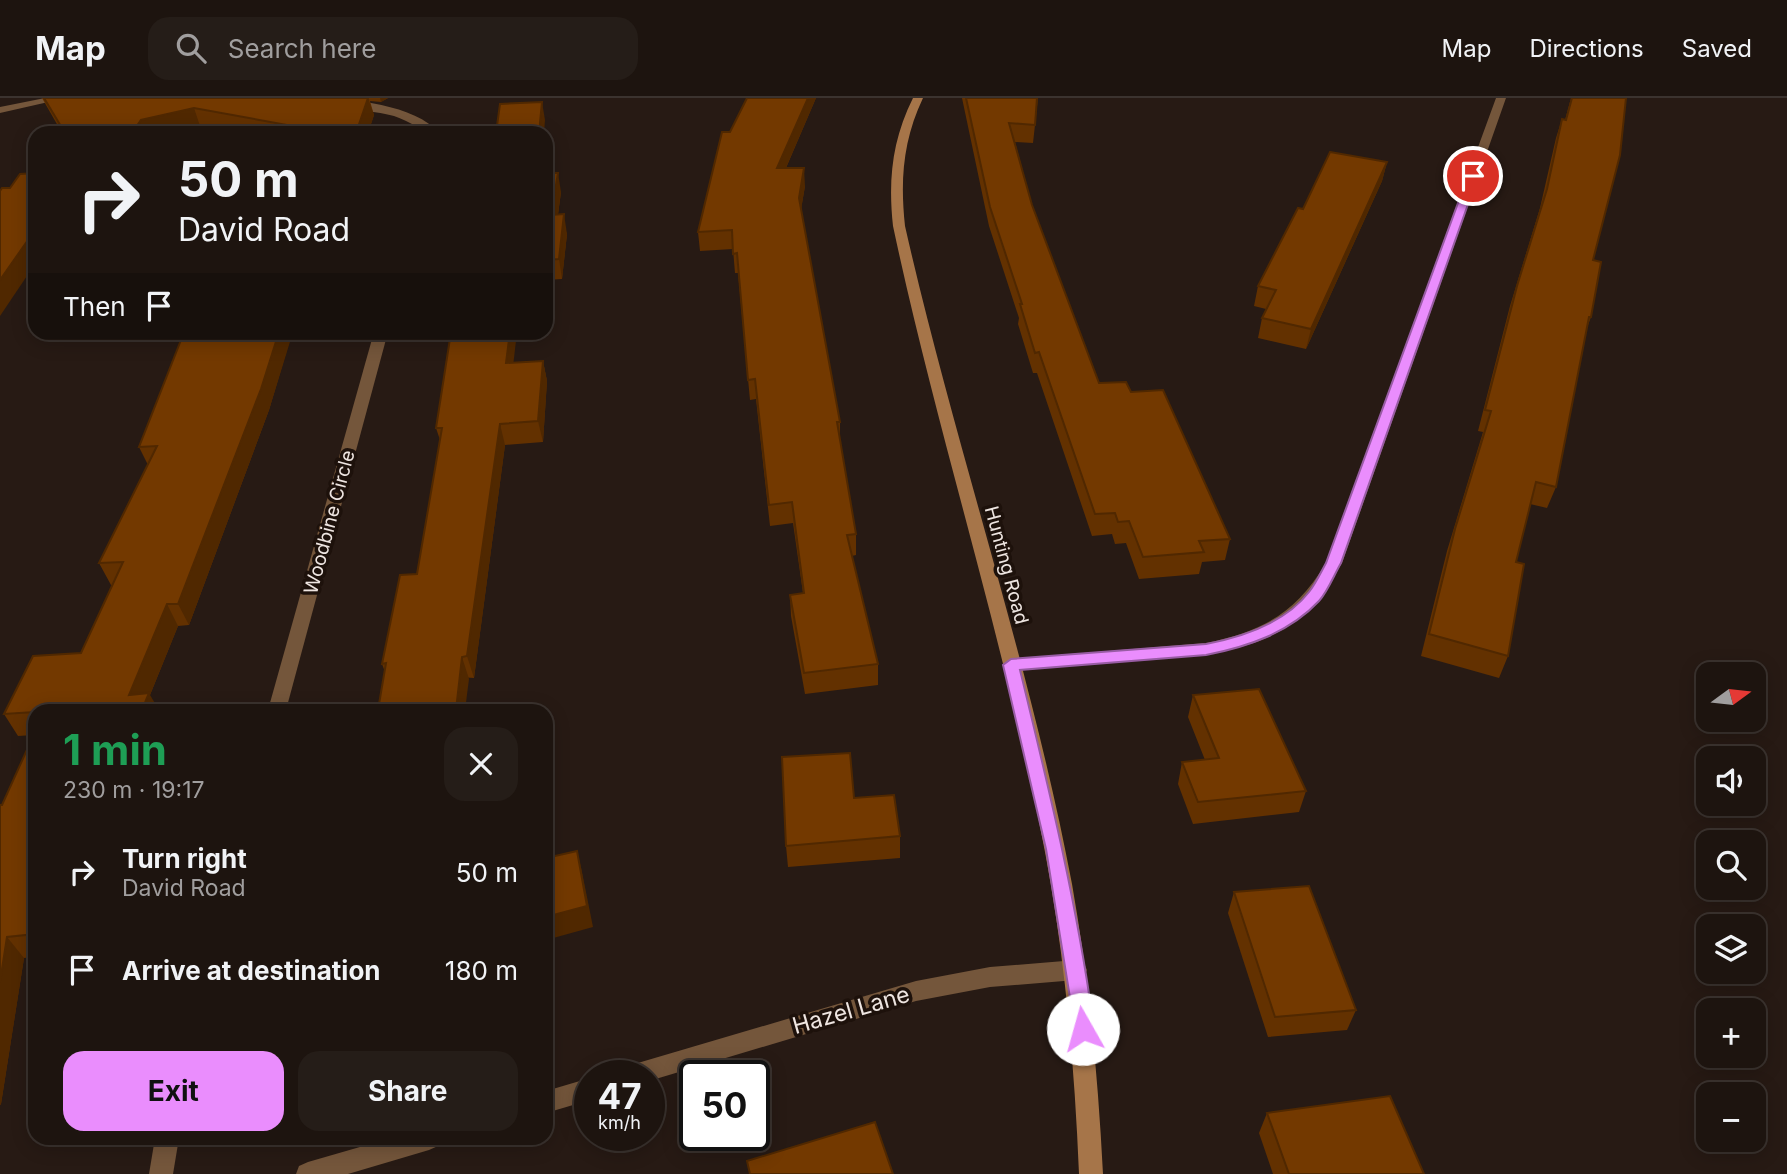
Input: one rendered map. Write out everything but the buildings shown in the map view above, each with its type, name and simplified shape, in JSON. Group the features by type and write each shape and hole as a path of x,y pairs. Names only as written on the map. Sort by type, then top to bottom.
{"main road":[{"name":"Hunting Road","path":"918,98 904,126 896,156 895,188 899,226 1055,849 1076,970 1087,1076 1091,1174"}],"street":[{"path":"0,110 61,98"},
{"path":"320,98 406,116 427,126"},
{"path":"1011,665 1206,649 1236,644 1282,624 1314,597 1334,563 1501,98"},
{"name":"Woodbine Circle","path":"280,704 380,340"},
{"name":"Hazel Lane","path":"665,1066 916,991 990,977 1076,970"},
{"path":"553,1100 574,1094"},
{"path":"161,1174 166,1145"},
{"path":"308,1174 405,1145"}],"route":[{"path":"1083,1029 1076,970 1055,849 1011,665 1206,649 1236,644 1262,635 1282,624 1314,597 1334,563 1473,176"}]}
